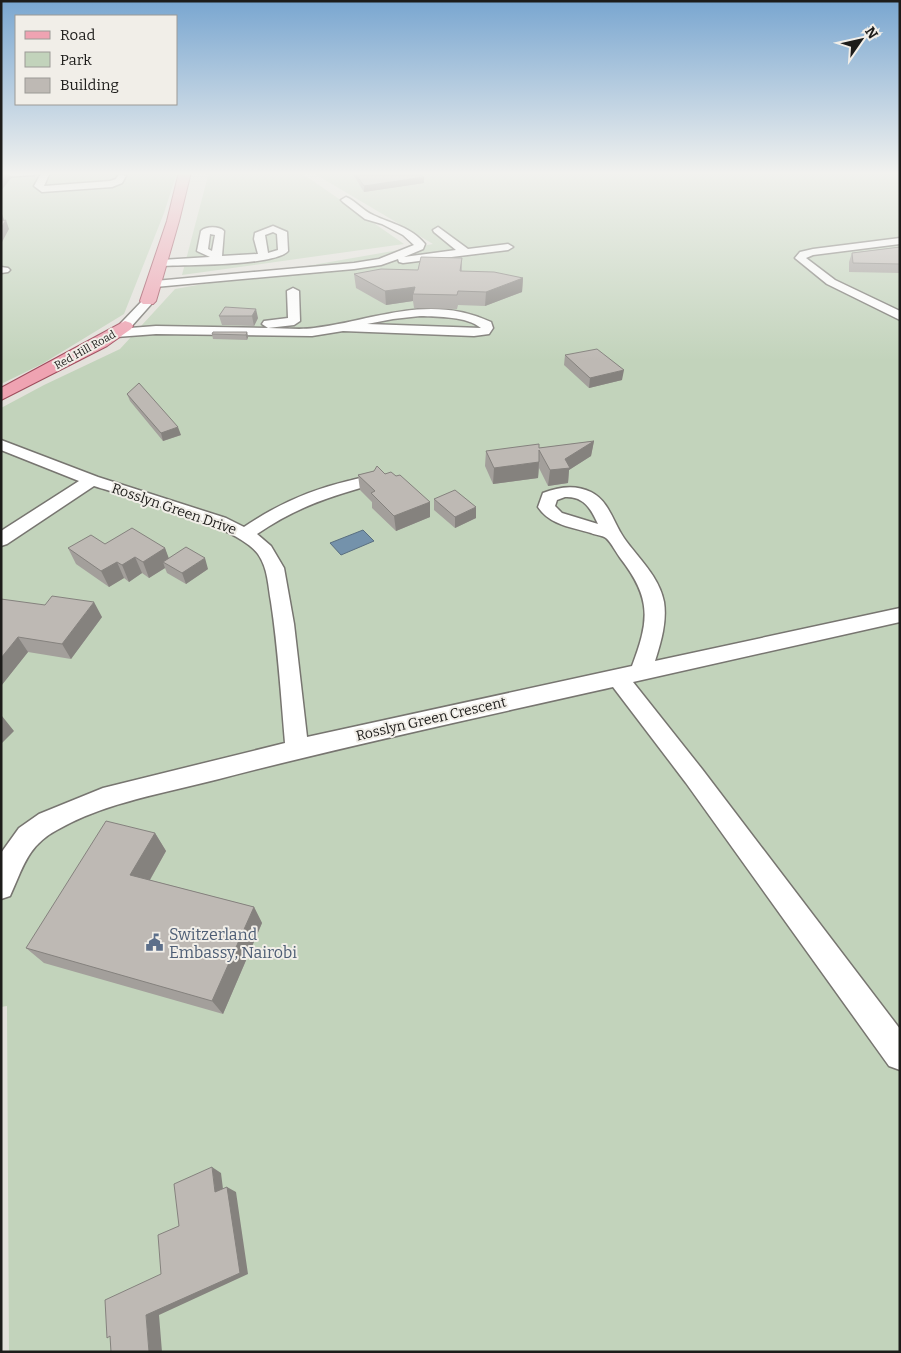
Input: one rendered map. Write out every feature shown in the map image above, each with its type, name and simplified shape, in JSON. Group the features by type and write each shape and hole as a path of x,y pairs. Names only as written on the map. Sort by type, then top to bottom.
{"main road":[{"name":"Red Hill Road","path":"148,300 169,235"},
{"name":"Red Hill Road","path":"1,395 121,330"}],"street":[{"path":"381,262 419,247 420,244 410,235"},
{"path":"444,235 465,252"},
{"path":"900,241 813,252 804,254 800,258 830,282 900,316"},
{"path":"154,284 319,270 508,247"},
{"path":"160,263 217,258 264,257"},
{"path":"240,331 255,324 294,321 293,291"},
{"name":"Red Hill Road","path":"121,330 148,300"},
{"path":"121,330 312,332 406,313 466,316 487,325 485,331 474,332 343,327"},
{"name":"Rosslyn Green Drive","path":"1,445 92,480 220,522 245,534 264,550 275,568 284,624 297,749"},
{"path":"1,540 92,480"},
{"path":"245,534 278,511 313,496 369,480"},
{"path":"612,534 645,579 654,600 654,632 629,675 700,784 900,1055"},
{"name":"Rosslyn Green Crescent","path":"1,887 9,863 28,836 56,818 103,799 297,749 900,615"}],"green space":[{"path":"1,235 155,235 124,314 42,364 1,384"},
{"path":"192,235 391,235 404,244 182,275"},
{"path":"418,235 900,235 900,1352 9,1352 7,1006 1,1007 1,408 44,385 120,349 175,289 433,244"}],"water":[{"path":"363,530 374,541 341,555 330,543"}],"building":[{"path":"900,247 900,264 853,263 852,253"},
{"path":"421,257 462,258 460,271 494,272 523,278 486,292 458,291 457,295 413,294 415,287 385,291 354,274 381,269 418,270"},
{"path":"225,307 256,309 252,316 219,316"},
{"path":"213,332 247,332 246,335 212,334"},
{"path":"597,349 624,370 590,378 565,355"},
{"path":"139,383 178,427 161,433 127,394"},
{"path":"594,441 565,459 570,468 550,470 539,450 539,462 494,468 486,451 539,444 539,448"},
{"path":"377,466 385,474 391,472 396,476 400,475 430,502 394,516 371,493 375,491 358,475 374,471"},
{"path":"455,490 476,507 455,517 434,499"},
{"path":"132,528 165,548 143,562 135,557 122,565 117,562 101,571 68,548 91,535 105,544"},
{"path":"186,547 205,558 182,573 163,562"},
{"path":"52,596 94,602 62,644 18,637 1,658 1,599 45,605"},
{"name":"Switzerland Embassy, Nairobi","path":"106,821 155,833 130,875 254,907 212,1001 26,948"},
{"path":"212,1167 215,1192 227,1187 240,1273 146,1315 149,1352 111,1352 110,1336 107,1338 105,1300 161,1274 158,1235 179,1226 174,1184"}],"place":[{"name":"Switzerland Embassy, Nairobi","path":"155,943"}]}
